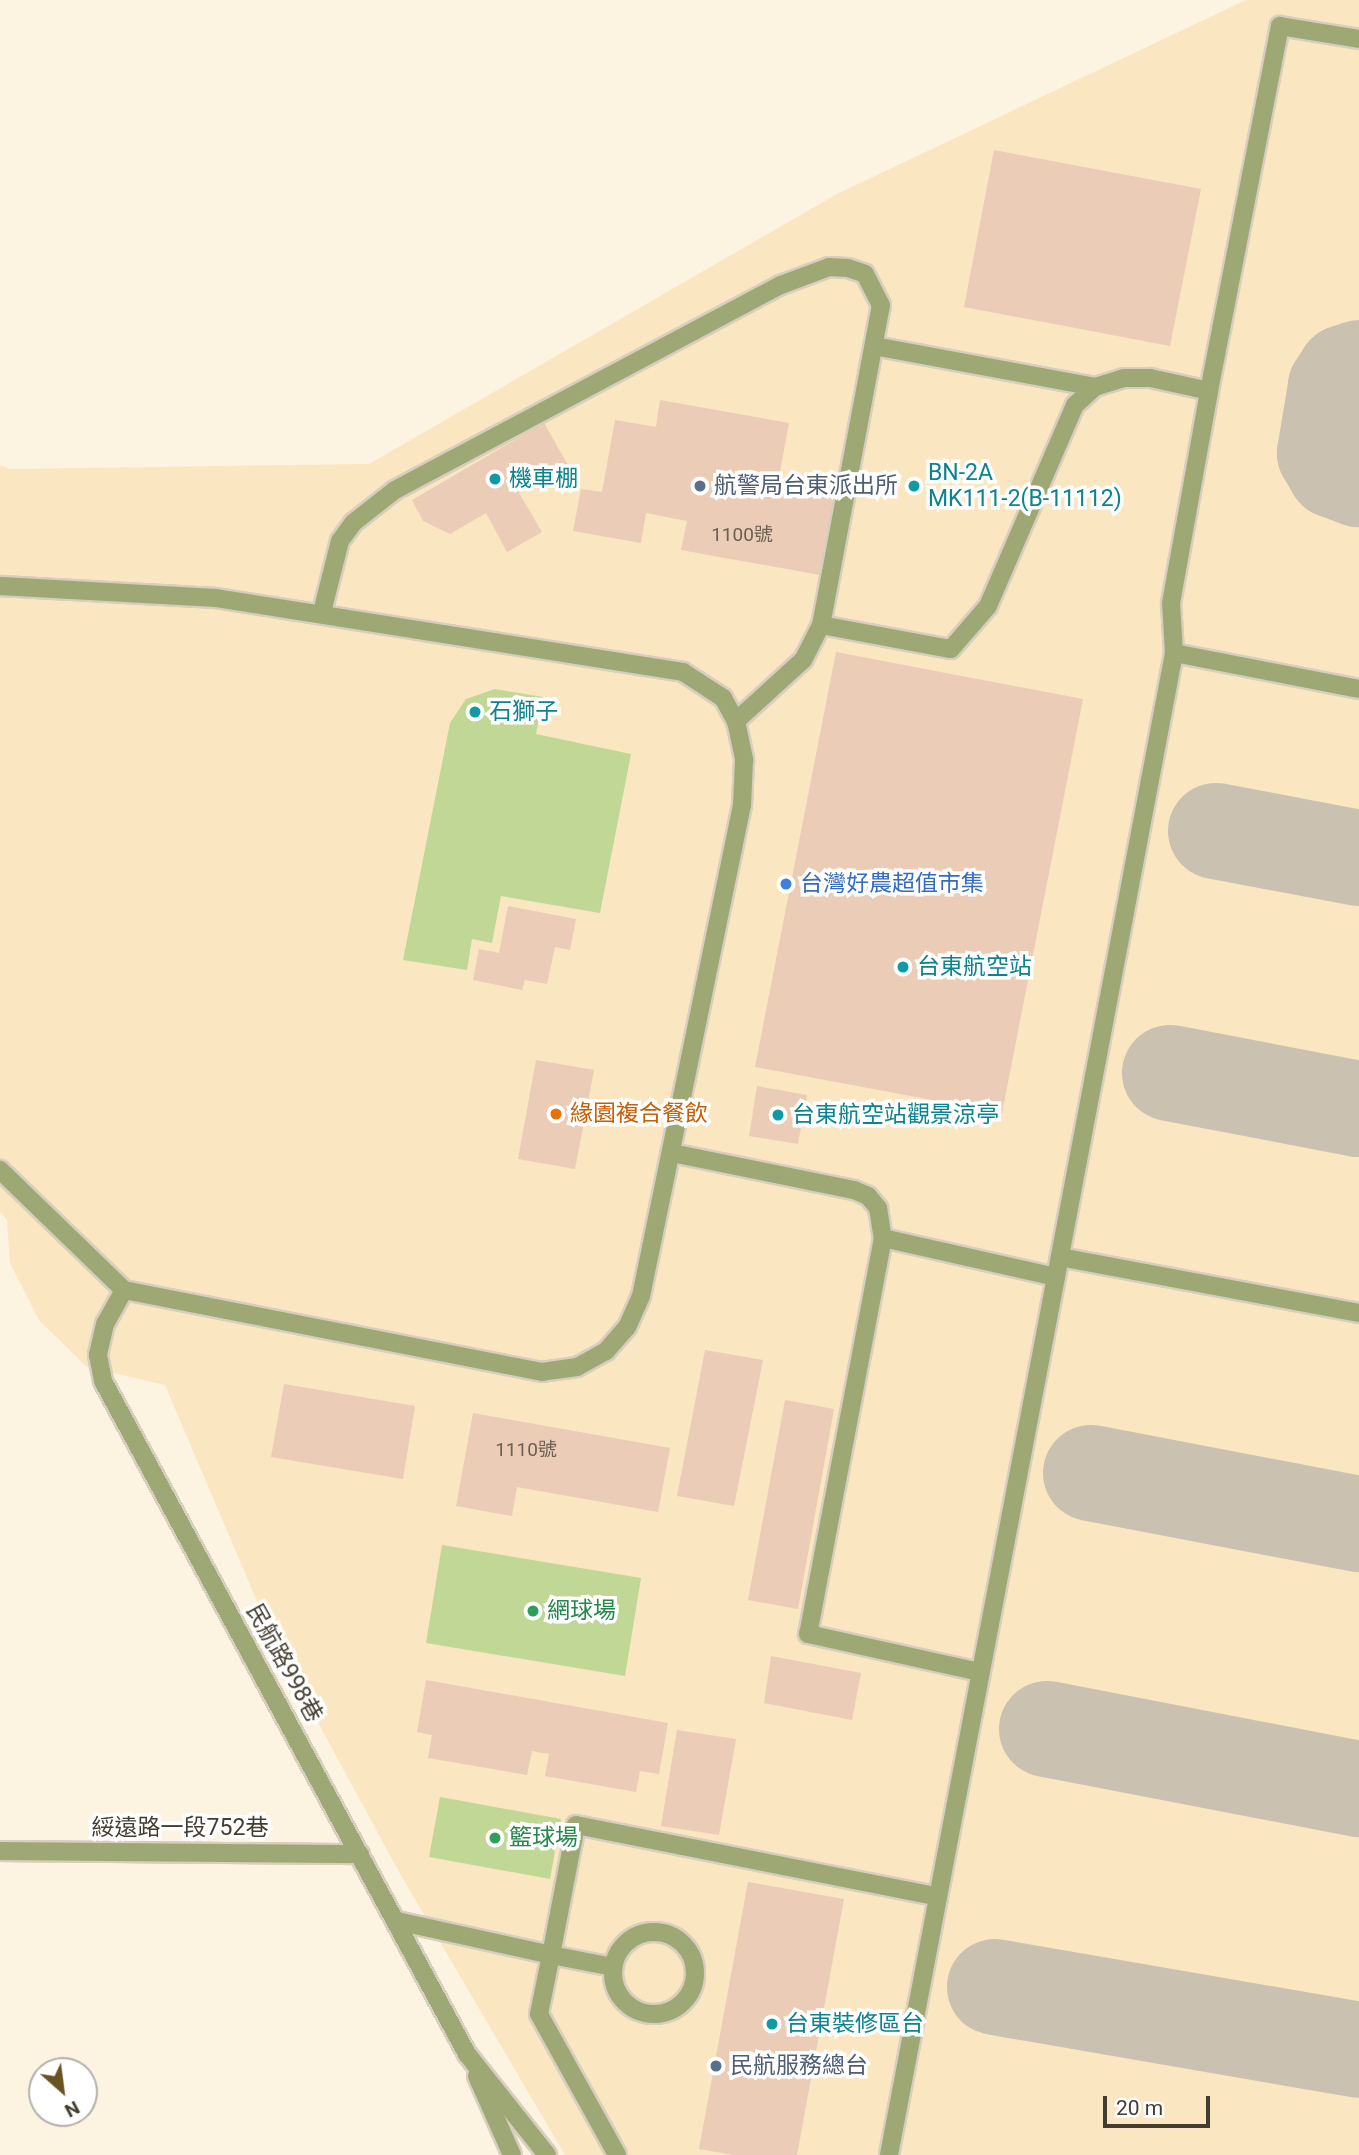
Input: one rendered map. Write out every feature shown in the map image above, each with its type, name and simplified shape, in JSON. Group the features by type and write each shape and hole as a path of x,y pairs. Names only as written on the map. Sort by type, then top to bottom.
{"street":[{"path":"889,2155 1174,653 1171,603 1209,390 1280,26 1359,39"},
{"path":"322,612 340,541 371,506 781,285 829,267 865,274 881,304 821,625 803,660 736,721"},
{"path":"874,346 1095,387"},
{"path":"821,625 951,649 988,606 1062,425 1074,405 1095,387 1124,378 1150,378 1209,390"},
{"path":"0,586 216,598 322,612 683,673 723,698 736,721 744,760 742,805 641,1296 627,1327 606,1351 577,1367 542,1372 124,1290 0,1170"},
{"path":"1174,653 1359,689"},
{"path":"672,1153 854,1189 868,1196 878,1208 883,1238 808,1634 980,1672"},
{"path":"883,1238 1056,1277"},
{"path":"1060,1257 1359,1312"},
{"name":"民航路998巷","path":"124,1290 105,1324 98,1355 103,1381 397,1921 467,2054 512,2155"},
{"path":"617,2155 539,2014 576,1825 938,1897"},
{"name":"綏遠路一段752巷","path":"0,1851 360,1854"},
{"path":"397,1921 614,1967"},
{"path":"650,1931 663,1932 676,1937 693,1957 695,1984 680,2007 653,2015 639,2012 618,1994 614,1967 626,1943 650,1931"},
{"name":"民航路998巷","path":"467,2054 547,2155"}],"shaded area":[{"path":"1246,0 1359,0 1359,2155 565,2155 399,1872 274,1641 165,1385 87,1367 39,1320 10,1263 7,1220 0,1212 0,465 9,469 369,464 837,194"}],"green space":[{"path":"495,689 543,697 536,734 631,754 600,913 501,896 492,943 472,939 467,970 403,960 450,723 466,699"},
{"name":"網球場","path":"442,1545 641,1578 625,1676 426,1643"},
{"name":"籃球場","path":"440,1797 561,1819 550,1879 429,1857"}],"building":[{"path":"994,150 1201,189 1170,346 964,307"},
{"name":"航警局台東派出所","path":"660,400 789,423 778,482 836,492 820,575 681,550 687,521 646,513 641,543 573,531 581,489 602,492 615,420 656,427"},
{"name":"機車棚","path":"544,423 568,465 519,493 542,532 507,552 486,513 450,534 423,521 412,500"},
{"name":"台東航空站","path":"836,652 1083,699 1002,1113 755,1067"},
{"path":"508,906 576,919 570,950 555,947 547,984 525,980 522,990 473,980 479,949 499,953"},
{"name":"緣園複合餐飲","path":"536,1060 594,1070 575,1169 518,1159"},
{"name":"台東航空站觀景涼亭","path":"757,1086 807,1095 798,1144 749,1136"},
{"path":"705,1350 763,1360 734,1506 677,1496"},
{"path":"284,1384 415,1406 403,1479 271,1457"},
{"path":"785,1400 834,1409 798,1609 748,1600"},
{"path":"473,1413 670,1448 658,1512 517,1487 512,1516 456,1506"},
{"path":"771,1656 861,1673 852,1720 764,1703"},
{"path":"426,1680 668,1723 659,1774 640,1771 636,1792 545,1776 549,1754 532,1751 527,1775 428,1758 432,1735 417,1732"},
{"path":"677,1730 736,1739 719,1835 661,1826"},
{"name":"台東裝修區台","path":"748,1882 844,1899 797,2155 734,2155 699,2149"}],"taxiway":[{"path":"1359,368 1345,373 1336,387 1325,453 1335,470 1359,479"},
{"path":"1216,831 1359,858"},
{"path":"1170,1073 1359,1109"},
{"path":"1091,1473 1359,1524"},
{"path":"1047,1729 1359,1789"},
{"path":"995,1987 1359,2050"}],"place":[{"name":"機車棚","path":"495,479"},
{"name":"航警局台東派出所","path":"700,486"},
{"name":"BN-2A MK111-2(B-11112)","path":"914,486"},
{"name":"石獅子","path":"475,712"},
{"name":"台灣好農超值市集","path":"786,884"},
{"name":"台東航空站","path":"903,967"},
{"name":"緣園複合餐飲","path":"556,1114"},
{"name":"台東航空站觀景涼亭","path":"778,1115"},
{"name":"網球場","path":"533,1611"},
{"name":"籃球場","path":"495,1838"},
{"name":"台東裝修區台","path":"772,2024"},
{"name":"民航服務總台","path":"716,2066"}]}
